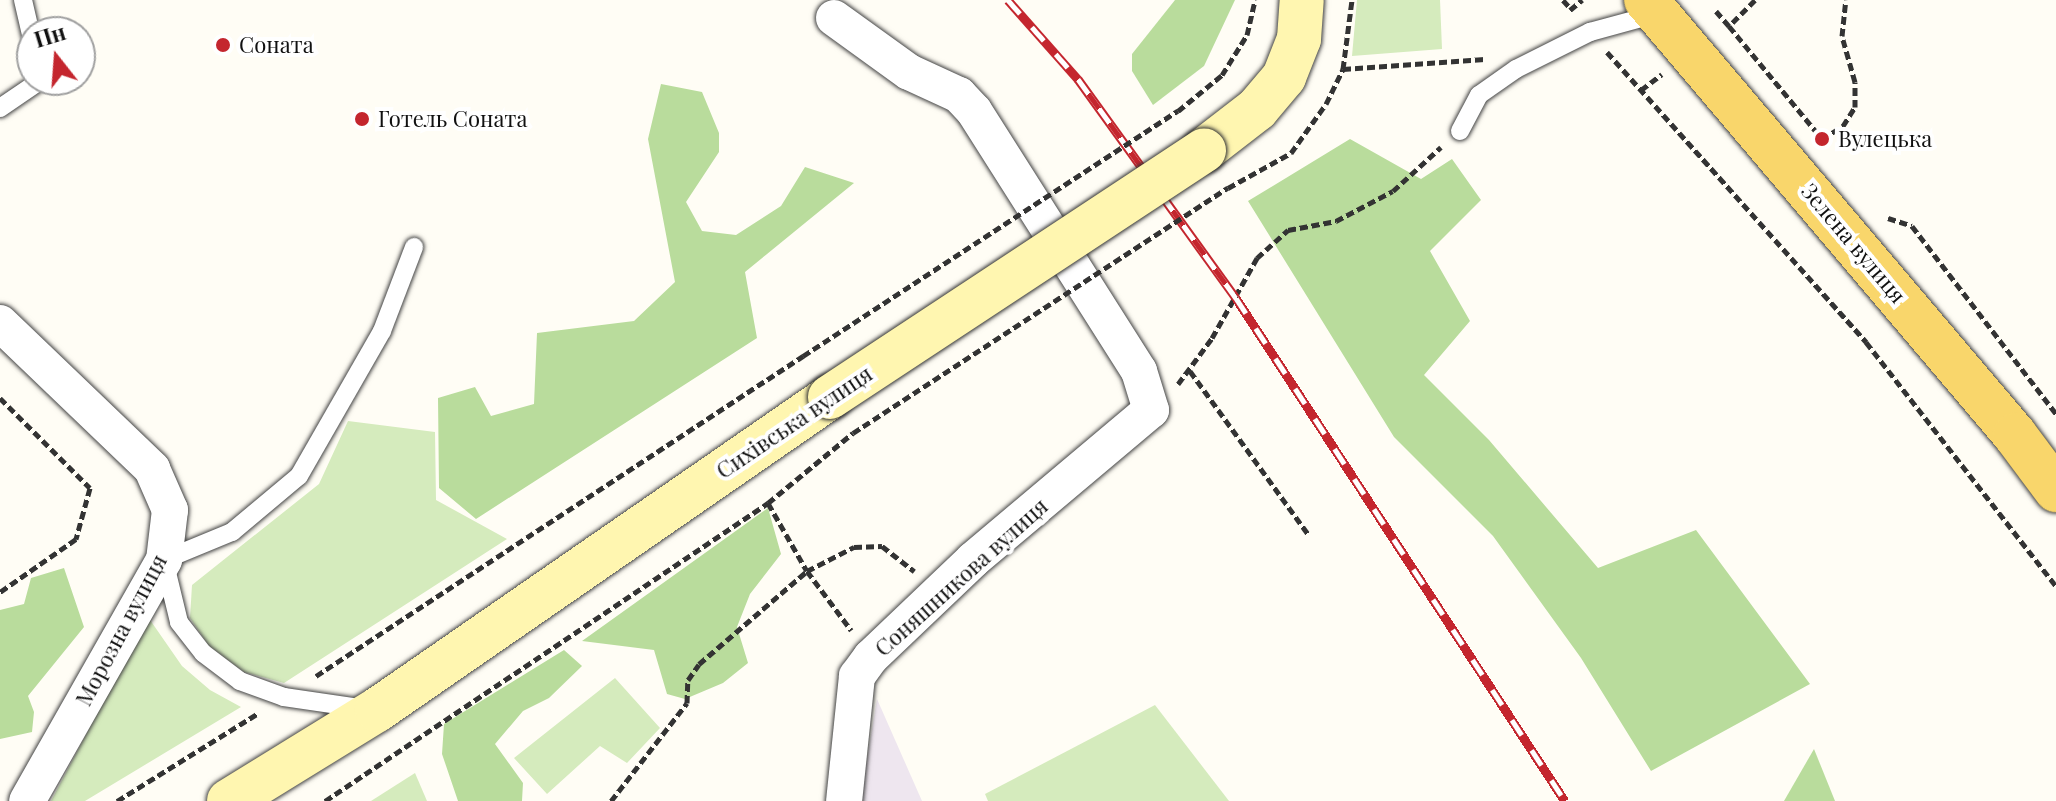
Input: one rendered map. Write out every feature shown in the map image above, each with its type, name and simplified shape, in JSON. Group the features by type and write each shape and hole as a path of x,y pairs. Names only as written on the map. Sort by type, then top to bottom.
{"main road":[{"name":"Сихівська вулиця","path":"229,801 377,710 830,397 1204,150 1257,109 1284,77 1299,39 1302,0"},
{"name":"Зелена вулиця","path":"1651,7 1918,318 2056,490"}],"street":[{"path":"834,18 909,72 959,95 974,111 1139,371 1151,410"},
{"name":"Морозна вулиця","path":"0,323 152,469 170,510 164,560 27,801"},
{"name":"Соняшникова вулиця","path":"844,801 857,676 871,657 942,589 1151,410"}],"lane":[{"path":"1460,131 1479,95 1516,69 1590,32 1651,7"},
{"path":"0,108 18,96"},
{"path":"377,710 284,697 240,681 203,653 179,622 164,560 232,532 299,476 382,331 414,247"}],"path":[{"path":"117,801 284,697 1178,111 1222,75 1247,35 1255,0"},
{"path":"1563,0 1571,9 1582,0"},
{"path":"1729,26 1755,0"},
{"path":"1716,11 1822,139 1843,126 1855,107 1855,82 1842,36 1846,0"},
{"path":"1599,42 1917,402 2056,586"},
{"path":"1343,69 1443,58"},
{"path":"1641,90 1672,66"},
{"path":"1151,410 1190,371 1257,258 1288,230 1336,221 1393,191 1460,131"},
{"path":"325,801 768,503 853,433 1228,188"},
{"path":"1888,218 1912,226 2056,414"},
{"path":"1190,371 1308,534"},
{"path":"0,398 90,488 76,539 0,592"},
{"path":"768,503 807,571 871,657"},
{"path":"611,801 687,703 688,680 699,664 807,571 854,547 882,546 942,589"}],"shaded area":[{"path":"877,699 922,801 860,801"}],"green space":[{"path":"1175,0 1235,0 1204,66 1153,105 1132,71 1132,54"},
{"path":"1357,0 1440,0 1442,49 1352,56"},
{"path":"661,84 702,92 719,133 719,152 686,202 702,231 736,235 781,206 805,167 854,183 745,272 757,338 476,519 439,488 438,398 475,387 491,416 534,404 537,333 634,321 675,282 648,139"},
{"path":"1350,139 1421,179 1452,159 1481,200 1430,251 1470,321 1424,375 1489,440 1598,568 1696,530 1810,684 1651,771 1581,658 1493,536 1394,437 1248,201"},
{"path":"348,421 435,432 436,500 507,539 284,683 244,672 209,646 190,618 192,585 319,484"},
{"path":"768,508 781,554 750,594 737,627 748,663 723,683 685,699 667,694 654,650 582,641"},
{"path":"64,568 84,627 28,696 34,712 32,732 0,739 0,610 24,604 31,578"},
{"path":"148,617 182,666 210,690 241,707 85,801 51,801"},
{"path":"564,650 582,666 549,698 523,711 495,744 523,783 522,801 458,801 442,754 444,724"},
{"path":"615,678 660,728 627,763 600,746 547,794 514,758"},
{"path":"1155,705 1229,801 988,801 985,794"},
{"path":"1814,749 1835,801 1784,801"},
{"path":"415,773 427,801 371,801"}],"railway":[{"path":"1008,0 1078,79 1236,298 1565,801"}],"place":[{"name":"Соната","path":"223,45"},
{"name":"Готель Соната","path":"362,119"},
{"name":"Вулецька","path":"1822,139"}]}
